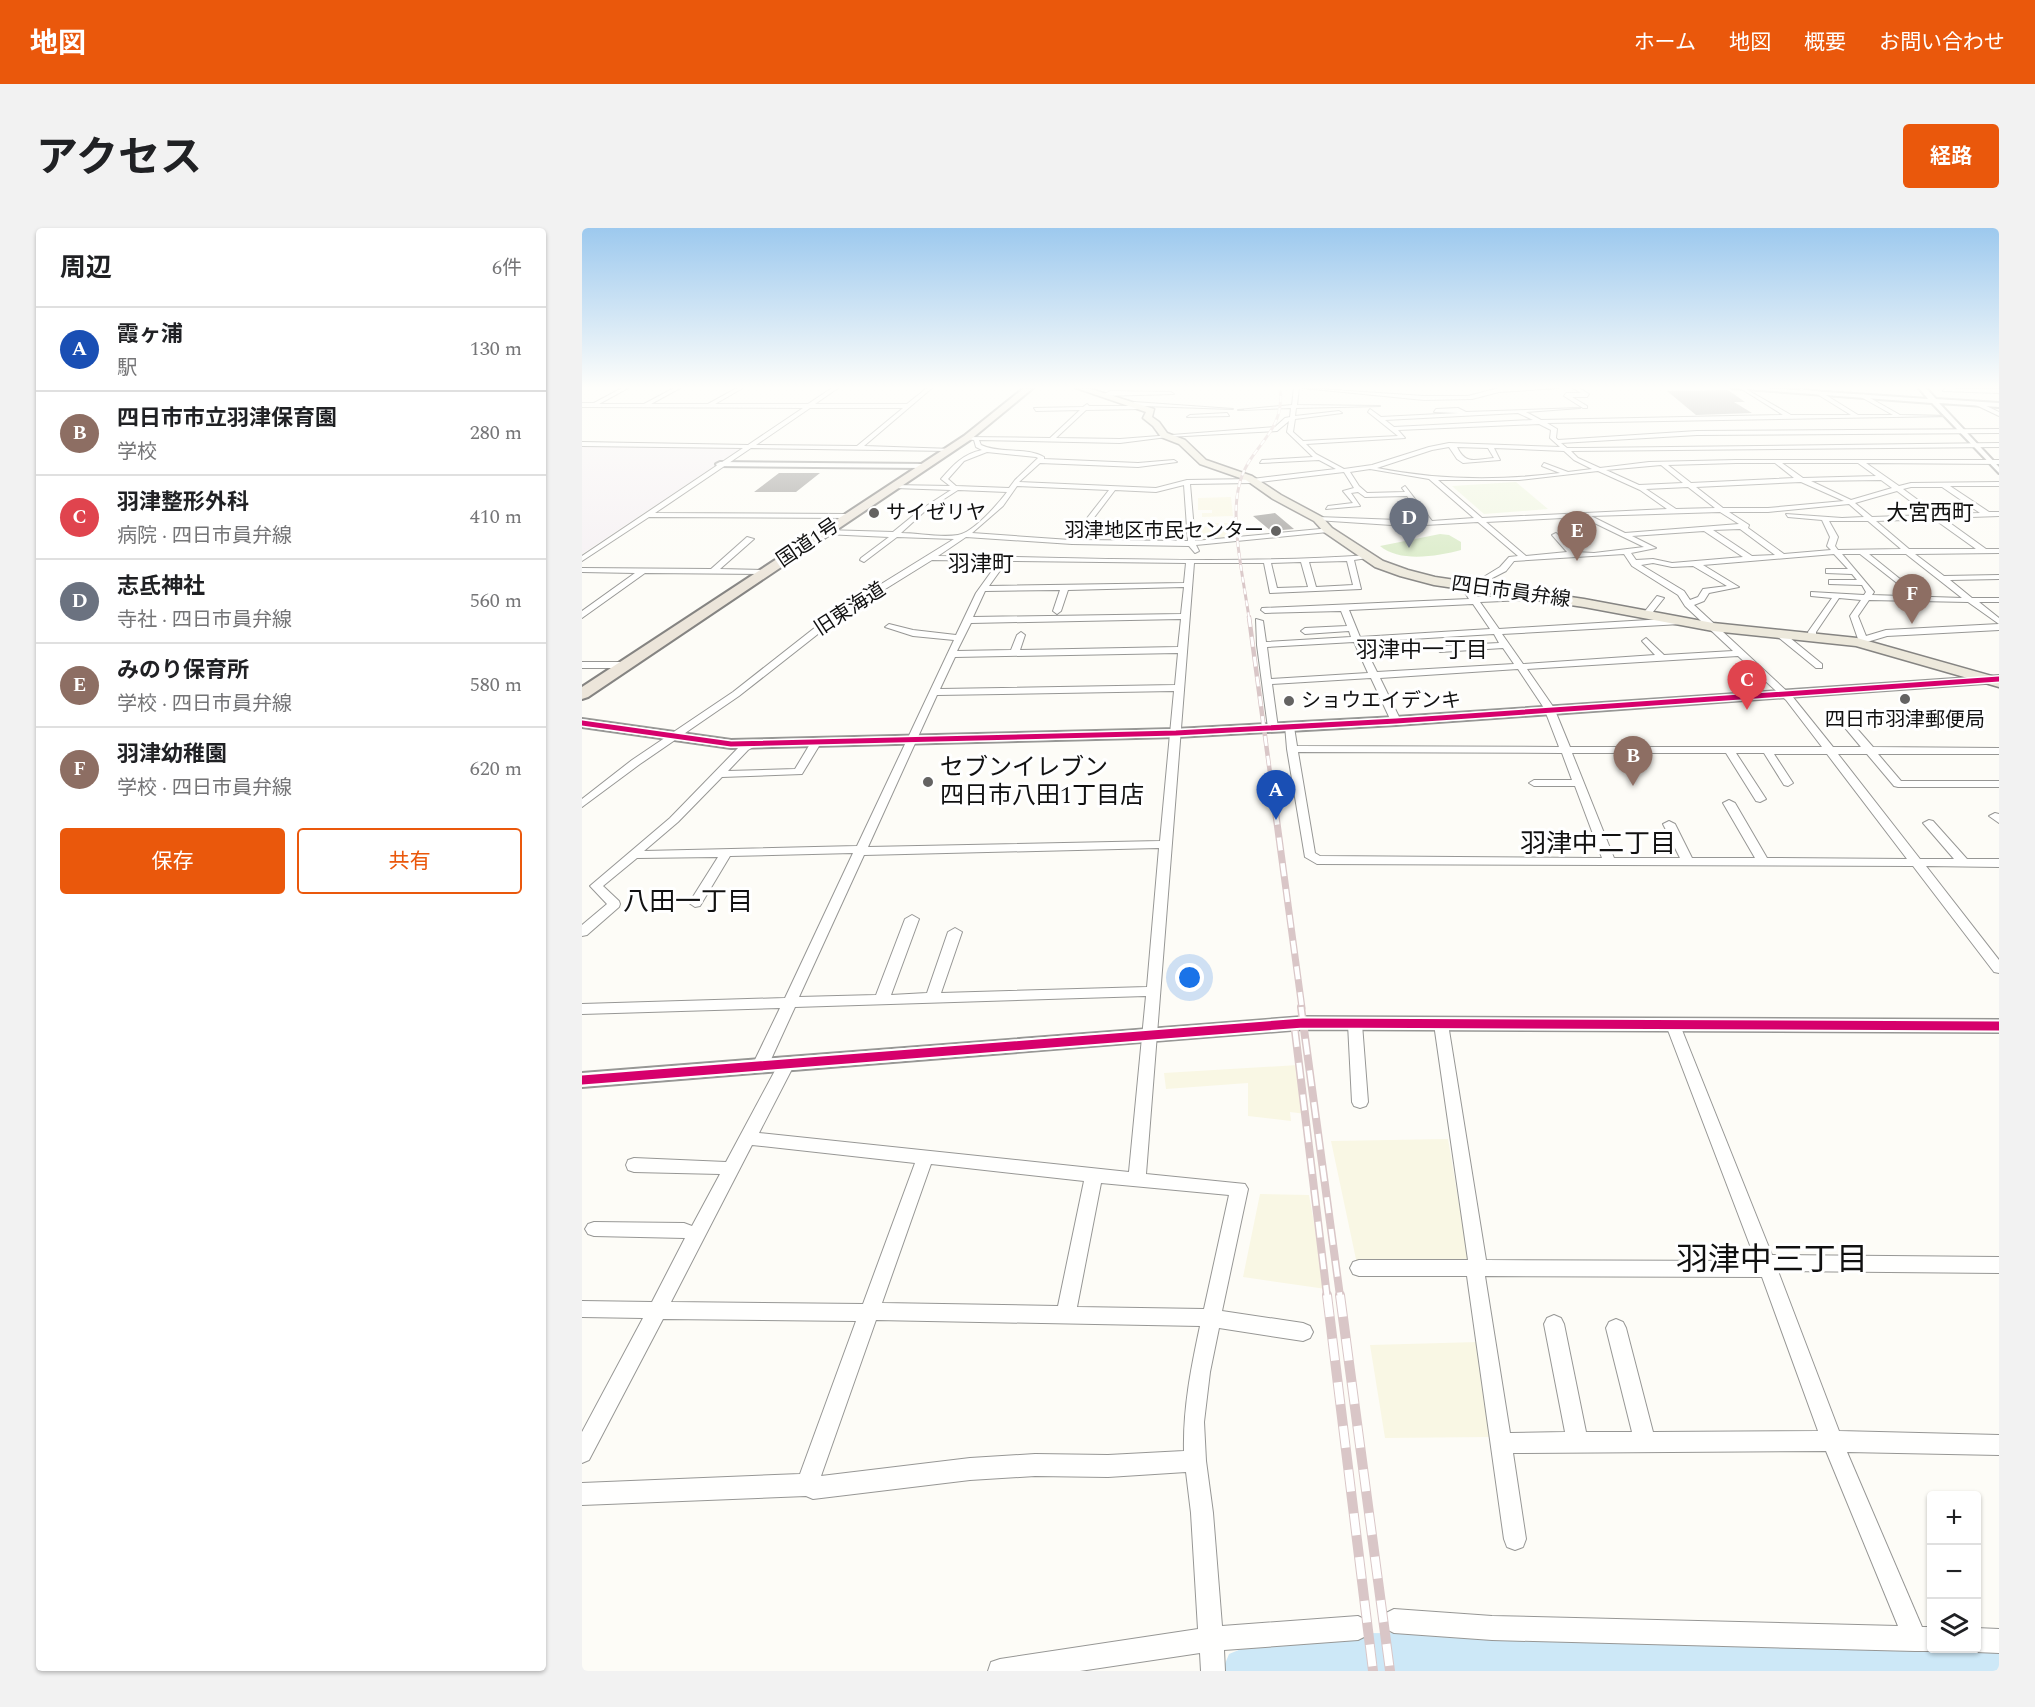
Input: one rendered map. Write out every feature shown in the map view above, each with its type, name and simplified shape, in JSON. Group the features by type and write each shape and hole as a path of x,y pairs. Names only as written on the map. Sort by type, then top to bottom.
{"highway":[{"name":"国道1号","path":"582,694 939,455"}],"main road":[{"name":"四日市員弁線","path":"1196,455 1203,462 1247,476 1318,519 1328,530 1386,567 1415,576 1584,603 1713,627 1860,641 1996,681"}],"street":[{"path":"582,559 733,455"},
{"path":"956,488 944,479 962,458 971,455"},
{"path":"1038,455 1042,457 1041,460 1174,462"},
{"path":"1316,455 1344,470 1365,495 1406,491 1430,523"},
{"path":"894,486 1161,489 1187,482 1252,481 1370,467 1421,455"},
{"path":"1458,455 1465,462 1498,459 1496,455"},
{"path":"1571,455 1637,487 1686,517"},
{"path":"1639,455 1647,464"},
{"path":"1704,455 1721,470"},
{"path":"1768,455 1798,478 1850,502 1908,552 1999,622"},
{"path":"1850,455 1984,551"},
{"path":"1922,455 1953,471"},
{"path":"1984,455 1999,471"},
{"path":"1262,462 1319,458"},
{"name":"旧東海道","path":"582,804 673,735 736,694 847,608 931,558 991,516 1004,502 1012,487 1041,460"},
{"path":"1370,467 1409,477 1503,479 1647,464 1999,462"},
{"path":"720,464 923,466"},
{"path":"1625,534 1747,526 1722,511 1663,464"},
{"path":"1544,465 1567,474"},
{"path":"1297,466 1317,481"},
{"path":"1936,473 1944,467"},
{"path":"1962,475 1979,484"},
{"path":"1281,477 1293,486"},
{"path":"1430,477 1523,557"},
{"path":"1728,477 1736,483"},
{"path":"1160,478 1161,489"},
{"path":"1637,487 1689,486 1798,478 1883,478"},
{"path":"1921,484 1929,478"},
{"path":"1137,1180 1188,585 1193,561 1187,482"},
{"path":"1318,519 1430,523 1581,514 1768,510 1850,502 1921,484 1999,484"},
{"path":"1942,484 1987,514"},
{"path":"864,560 922,511 949,496 956,488"},
{"path":"1064,561 1073,542 1113,489"},
{"path":"1328,507 1362,505 1346,491 1360,490"},
{"path":"1768,510 1825,519 1999,514"},
{"path":"1581,514 1652,548 1594,555 1523,557 1509,560 1503,570 1468,586 1475,601 1504,645 1549,708 1610,862"},
{"path":"647,515 848,516"},
{"path":"1370,515 1376,522"},
{"path":"1825,519 1834,537 1830,546 1855,572 1869,592 1868,598 1854,616 1860,641 1886,633 1999,627"},
{"path":"1695,523 1751,559"},
{"path":"1742,527 1782,556"},
{"path":"825,532 1073,542 1192,544 1328,530"},
{"path":"1556,536 1573,554"},
{"path":"712,572 750,539"},
{"path":"1634,563 1653,561 1672,565 1837,552 1999,551"},
{"path":"1627,552 1634,563 1681,593 1688,604 1785,694 1999,969"},
{"path":"1862,552 1897,581"},
{"path":"931,558 1193,561 1350,560 1370,557"},
{"path":"760,1066 968,620 983,589 1004,560"},
{"path":"1267,560 1274,591 1358,587 1350,560"},
{"path":"1304,560 1313,590"},
{"path":"1688,604 1701,599 1706,591 1735,587 1694,563"},
{"path":"582,570 765,572"},
{"path":"582,615 643,571"},
{"path":"1829,571 1855,572"},
{"path":"1942,578 1999,577"},
{"path":"1832,582 1864,583"},
{"path":"983,589 1188,585"},
{"path":"1057,611 1065,587"},
{"path":"1406,592 1413,604"},
{"path":"1814,594 1868,598 1999,600"},
{"path":"1813,637 1812,632 1837,596"},
{"path":"1265,610 1475,601 1507,602 1527,598"},
{"path":"1646,615 1660,598"},
{"path":"1344,608 1396,720"},
{"path":"968,620 1186,616"},
{"path":"1259,621 1273,728"},
{"path":"1261,645 1681,621"},
{"path":"1422,625 1429,636"},
{"path":"889,627 913,633 960,638"},
{"path":"1588,627 1596,636"},
{"path":"1305,631 1353,628"},
{"path":"1015,652 1021,635"},
{"path":"1781,635 1819,666"},
{"path":"1646,641 1662,658"},
{"path":"1440,649 1504,645"},
{"path":"953,654 1183,650"},
{"path":"1266,682 1740,653"},
{"path":"582,665 624,665"},
{"path":"582,723 731,744 1176,733 1996,681"},
{"path":"935,692 1180,688"},
{"path":"1841,717 1898,784 1999,784"},
{"path":"1289,727 1309,854 1312,858 1324,861 1999,863"},
{"path":"719,774 798,772 817,741"},
{"path":"582,932 614,904 596,886 674,820 744,748 751,744"},
{"path":"1292,749 1999,751"},
{"path":"1729,750 1760,799"},
{"path":"1767,750 1788,783"},
{"path":"1534,783 1578,783"},
{"path":"1729,803 1764,863"},
{"path":"1929,823 1964,863"},
{"path":"1669,824 1689,862"},
{"path":"641,855 1166,844"},
{"path":"695,903 727,852"},
{"path":"882,999 912,919"},
{"path":"935,998 934,991 955,932"},
{"path":"582,1009 1153,991"},
{"path":"582,1080 1294,1024 1999,1026"},
{"path":"1355,1024 1359,1102"},
{"path":"1442,1024 1515,1539"},
{"path":"1394,1621 1492,1628 1923,1639 1832,1441 1673,1025"},
{"path":"584,1446 786,1065"},
{"path":"747,1138 1239,1189 1200,1372 1194,1422 1195,1461 1202,1513 1212,1653"},
{"path":"807,1485 925,1157"},
{"path":"634,1165 719,1167 730,1170"},
{"path":"1066,1313 1094,1175"},
{"path":"594,1229 684,1230 696,1235"},
{"path":"1359,1268 1999,1265"},
{"path":"582,1310 1066,1313 1211,1318 1304,1332"},
{"path":"1554,1324 1578,1443"},
{"path":"1616,1328 1645,1442"},
{"path":"1501,1443 1832,1441 1999,1445"},
{"path":"582,1494 807,1485 813,1488 1035,1465 1108,1466 1195,1461"},
{"path":"1000,1671 1212,1653 1358,1628"},
{"path":"1981,1640 1999,1641"}],"shaded area":[{"path":"582,455 730,455 582,554"},
{"path":"1231,497 1233,516 1202,517 1202,513 1212,513 1212,510 1198,510 1198,498"},
{"path":"1199,523 1233,523 1234,540 1201,542"},
{"path":"1298,1065 1306,1114 1290,1112 1291,1121 1248,1116 1248,1083 1166,1089 1164,1073"},
{"path":"1448,1139 1469,1262 1357,1264 1331,1141"},
{"path":"1260,1194 1309,1195 1326,1289 1243,1277"},
{"path":"1478,1342 1492,1437 1385,1438 1370,1345"}],"green space":[{"path":"1516,482 1548,509 1484,514 1452,486"},
{"path":"1440,534 1449,535 1461,542 1461,550 1419,557 1398,555 1380,546"}],"building":[{"path":"779,473 820,473 796,492 754,492"},
{"path":"1275,513 1294,529 1271,531 1253,516"}],"waterway":[{"path":"1246,1671 1340,1657 1719,1658 1999,1664"}],"railway":[{"path":"1249,618 1236,517 1239,486 1253,455"},
{"path":"1249,617 1272,788"},
{"path":"1272,786 1302,1008"},
{"path":"1301,1007 1340,1296"},
{"path":"1295,1031 1327,1296"},
{"path":"1327,1295 1373,1671"},
{"path":"1340,1295 1390,1671"}],"cycle path":[{"path":"582,723 731,744 1176,733 1396,721 1999,679"},
{"path":"582,1080 1303,1023 1999,1026"}],"place":[{"name":"サイゼリヤ","path":"874,513"},
{"name":"羽津地区市民センター","path":"1276,531"},
{"name":"志氐神社","path":"1409,548"},
{"name":"みのり保育所","path":"1577,561"},
{"name":"羽津幼稚園","path":"1912,624"},
{"name":"四日市羽津郵便局","path":"1905,699"},
{"name":"ショウエイデンキ","path":"1289,701"},
{"name":"羽津整形外科","path":"1747,710"},
{"name":"セブンイレブン 四日市八田1丁目店","path":"928,782"},
{"name":"四日市市立羽津保育園","path":"1633,786"},
{"name":"霞ヶ浦","path":"1276,820"}],"district":[{"name":"大宮西町","path":"1930,513"},
{"name":"羽津町","path":"981,564"},
{"name":"羽津中一丁目","path":"1422,650"},
{"name":"羽津中二丁目","path":"1598,844"},
{"name":"八田一丁目","path":"688,902"},
{"name":"羽津中三丁目","path":"1772,1260"}]}
